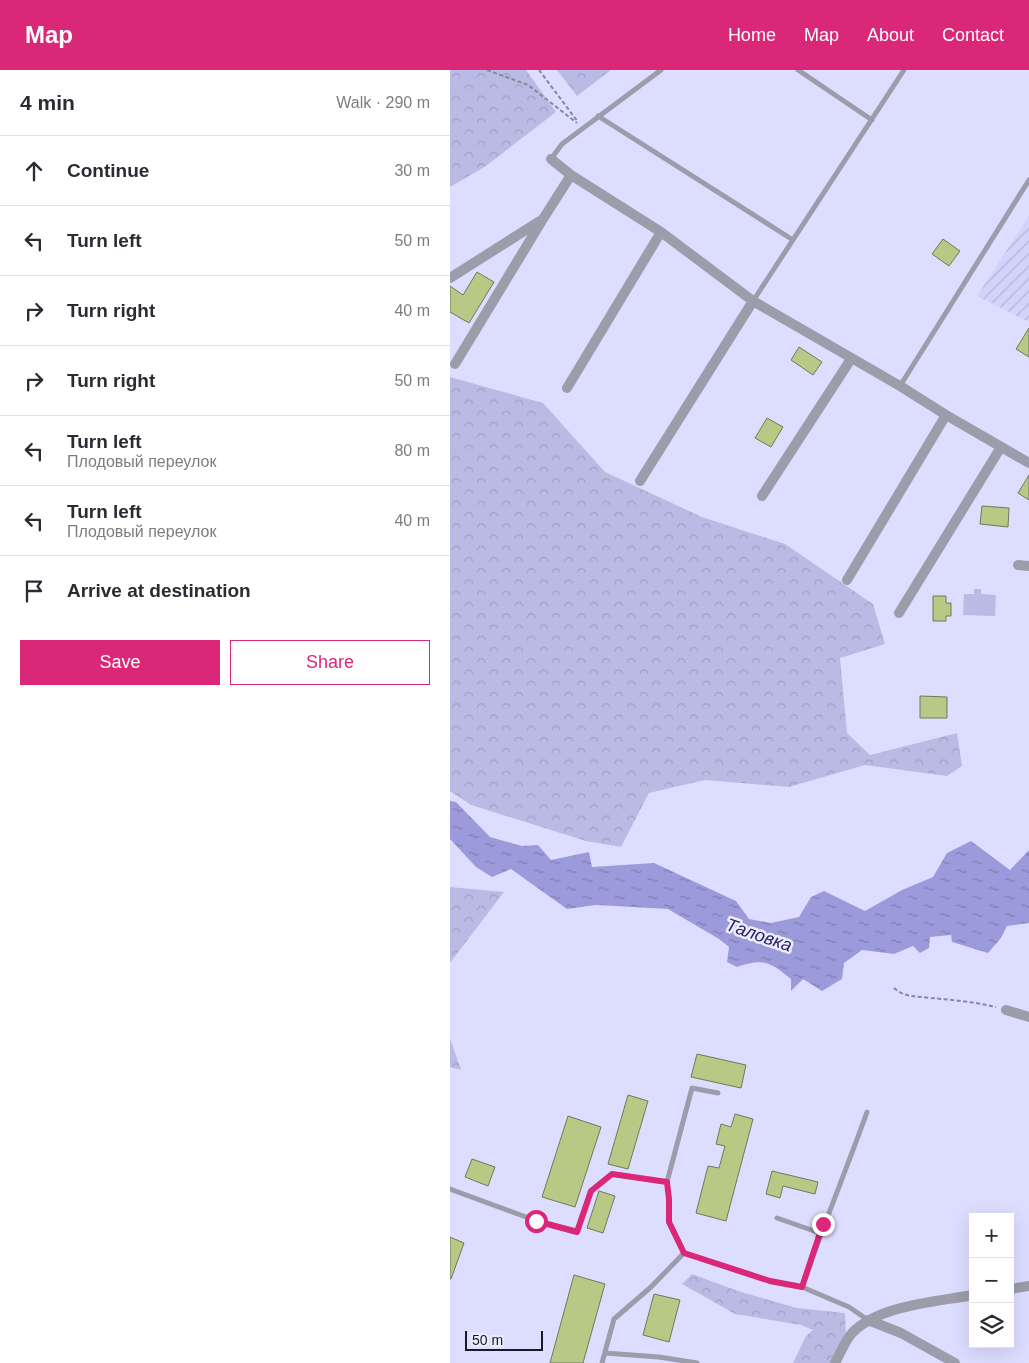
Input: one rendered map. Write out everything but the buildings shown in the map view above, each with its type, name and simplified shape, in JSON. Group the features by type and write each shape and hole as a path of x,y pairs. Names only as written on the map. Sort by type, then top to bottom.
{"street":[{"path":"552,159 572,175 662,232 754,301 1029,463"},
{"path":"455,364 572,175"},
{"path":"450,278 543,219"},
{"path":"567,388 662,232"},
{"path":"640,481 754,301"},
{"path":"762,496 851,359"},
{"path":"847,580 946,415"},
{"path":"899,614 1001,447"},
{"path":"1018,565 1029,566"},
{"path":"1006,1010 1029,1017"},
{"path":"1014,1288 1029,1286"},
{"path":"835,1363 852,1334 868,1320 903,1307 969,1296"},
{"path":"868,1320 901,1333 955,1363"}],"lane":[{"path":"552,159 562,144 661,70"},
{"path":"798,70 872,120"},
{"path":"754,301 904,70"},
{"path":"598,116 793,240"},
{"path":"900,386 1029,180"},
{"path":"718,1092 692,1088 667,1182 669,1222 684,1253 770,1281 802,1287 848,1307 868,1320"},
{"path":"802,1287 820,1233 840,1186 867,1112"},
{"path":"450,1188 536,1221 577,1232 591,1191 612,1174 667,1182"},
{"path":"777,1218 820,1233"},
{"path":"602,1363 614,1318 651,1287 684,1253"},
{"path":"605,1353 659,1356 697,1363"}],"path":[{"path":"487,70 528,85 582,128"},
{"path":"539,70 582,128"},
{"path":"894,988 901,994 909,996 1006,1010"}],"shaded area":[{"path":"1029,216 1029,322 977,296"}],"green space":[{"path":"450,70 526,70 556,112 486,166 450,187"},
{"path":"557,70 611,70 577,96"},
{"path":"450,377 543,403 605,472 702,517 785,544 873,604 885,644 840,658 847,733 870,755 957,733 962,766 947,776 865,765 789,787 705,780 649,793 621,847 586,841 471,805 450,791"},
{"path":"974,589 981,589 981,594 996,595 995,616 963,615 964,594 974,594"},
{"path":"450,887 504,892 450,963"},
{"path":"450,1038 461,1070 450,1067"},
{"path":"692,1274 738,1291 797,1308 845,1313 846,1339 831,1363 793,1363 806,1336 813,1330 801,1325 735,1314 682,1284"}],"water":[{"name":"Таловка","path":"450,801 456,802 490,837 522,846 538,845 551,860 589,852 592,867 654,863 736,901 749,919 771,923 799,917 811,897 824,891 865,911 902,890 933,877 947,853 971,841 1010,870 1029,850 1029,923 1007,926 1001,938 988,953 952,942 951,935 930,937 929,948 920,953 913,946 894,954 862,950 844,963 842,979 822,991 803,979 791,991 791,979 772,965 760,962 737,967 727,962 729,947 719,939 668,909 596,905 567,909 511,869 492,877 476,867 450,839"}],"route":[{"path":"536,1221 577,1232 591,1191 612,1174 667,1182 669,1222 684,1253 770,1281 802,1287 823,1224"}]}
